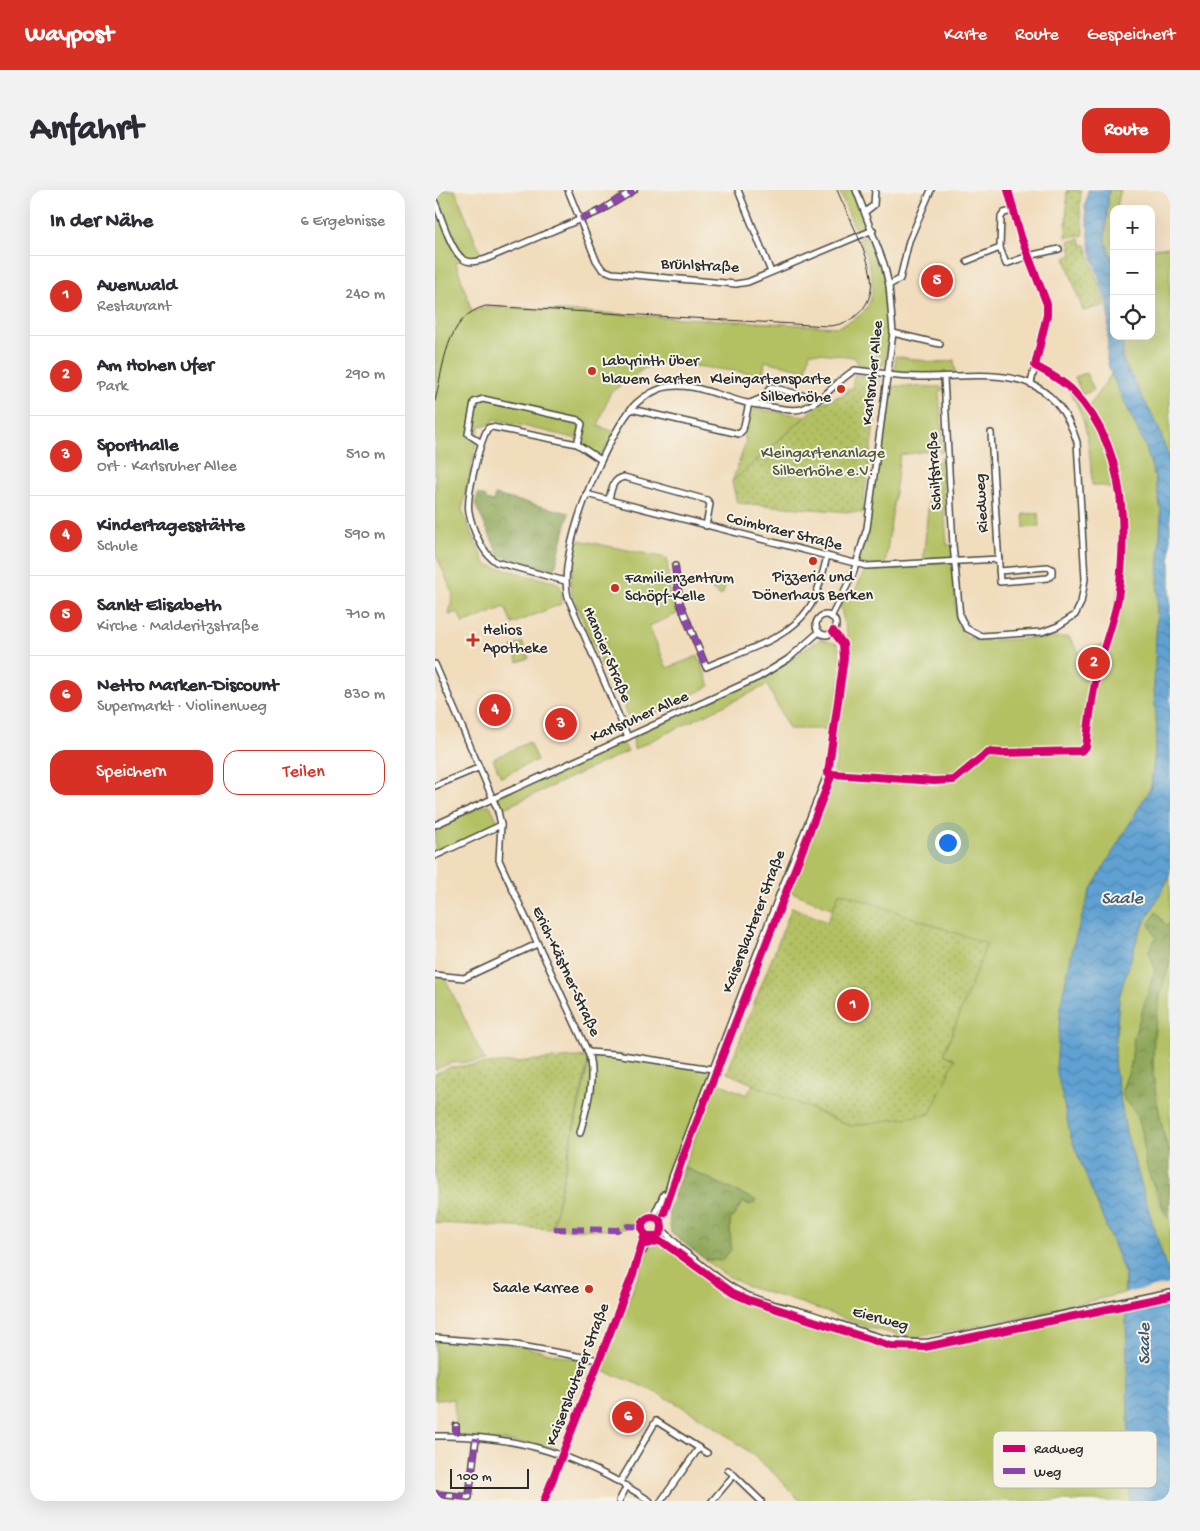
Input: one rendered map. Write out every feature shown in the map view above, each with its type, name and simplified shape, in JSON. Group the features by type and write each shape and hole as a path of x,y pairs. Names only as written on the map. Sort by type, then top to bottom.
{"street":[{"name":"Brühlstraße","path":"568,190 596,260 603,269 612,273 736,284 748,282 873,230"},
{"path":"435,202 456,252 463,260 473,262 485,259 600,211 626,192 634,190"},
{"path":"738,190 771,272"},
{"name":"Karlsruher Allee","path":"831,617 857,564 873,493 893,333 889,285 873,230 856,190"},
{"path":"865,212 874,205 875,190"},
{"path":"889,285 900,280 909,242 931,190"},
{"path":"1008,190 1012,211 1047,304 1047,315 1031,383"},
{"path":"1012,211 1004,213 1001,217 1000,248 1006,264 1028,256 1059,249"},
{"path":"967,261 1000,248"},
{"path":"893,333 940,344"},
{"name":"Hanoier Straße","path":"627,737 569,600 565,581 569,556 586,494 601,460 631,409 651,393 671,387 686,386 749,403 790,410 803,409 855,370 888,375 944,378 1003,375 1031,383 1044,390 1060,405 1071,423 1077,442 1085,589 1075,615 1067,620"},
{"name":"Schilfstraße","path":"944,378 960,616 966,628 976,635 1039,632 1058,626 1067,620"},
{"path":"631,409 739,434 743,430 749,403 762,398 771,387 817,399"},
{"path":"480,442 470,437 467,430 474,402 483,399 578,420 582,424 582,430 577,444"},
{"path":"565,581 496,562 487,557 468,510 480,442 488,428 492,427 577,444 601,460"},
{"name":"Riedweg","path":"991,432 999,571"},
{"name":"Coimbraer Straße","path":"609,499 613,484 617,479 624,477 707,500 710,504 706,526"},
{"name":"Coimbraer Straße","path":"586,494 857,564 910,565 999,559"},
{"path":"675,566 680,603 706,667 773,638 799,620 813,602 821,583 827,556"},
{"path":"1047,567 1052,569 1053,575 1048,578 1000,582 999,571 1047,567"},
{"path":"825,615 831,617 835,622 833,631 828,634 819,632 816,626 817,620 825,615"},
{"name":"Kaiserslauterer Straße","path":"660,1220 672,1177 831,764 844,658 843,644 833,631"},
{"name":"Karlsruher Allee","path":"435,825 767,672 801,649 819,632"},
{"name":"Erich-Kästner-Straße","path":"435,664 491,799 498,811 501,826 499,860 592,1063 591,1084 580,1133"},
{"path":"435,786 478,768"},
{"path":"435,856 501,826"},
{"path":"435,975 464,978 537,944"},
{"path":"588,1052 713,1068"},
{"name":"Kaiserslauterer Straße","path":"653,1216 672,1177"},
{"path":"653,1216 660,1220 662,1230 654,1237 645,1234 642,1224 646,1218 653,1216"},
{"name":"Eierweg","path":"662,1230 691,1257 724,1283 751,1297 805,1312 876,1336 905,1343 929,1342 1170,1292"},
{"name":"Kaiserslauterer Straße","path":"544,1501 639,1258 645,1234"},
{"name":"Kaiserslauterer Straße","path":"639,1258 654,1237"},
{"name":"Eierweg","path":"654,1237 691,1257"},
{"path":"435,1338 510,1344 599,1360"},
{"path":"620,1482 655,1421 707,1454"},
{"path":"456,1426 456,1435"},
{"path":"435,1436 456,1435 521,1442 562,1455 620,1482 650,1501"},
{"path":"435,1494 469,1497 476,1438"},
{"path":"661,1501 699,1448"},
{"path":"728,1470 761,1501"},
{"path":"711,1501 734,1475"},
{"path":"619,1501 627,1486"}],"green space":[{"path":"435,190 455,190 481,254 473,257 465,256 456,263 472,312 486,307 496,307 837,327 853,320 863,312 870,302 872,279 859,238 871,237 882,263 885,280 888,336 885,364 879,367 859,365 854,357 810,352 806,370 765,361 763,375 666,362 645,368 610,393 598,426 615,432 600,457 574,438 494,419 492,424 480,426 462,510 484,561 487,565 558,583 563,593 561,604 512,624 505,607 463,624 458,612 449,615 453,594 435,552"},
{"path":"839,190 853,190 864,214 865,226 857,234"},
{"path":"1067,190 1081,190 1080,208 1084,235 1066,237"},
{"path":"1109,190 1121,190 1117,205 1110,205 1110,253 1105,239"},
{"path":"1080,239 1082,245 1086,245 1105,305 1083,311 1065,258 1072,255 1069,241"},
{"path":"1170,247 1170,462 1158,426 1122,358 1124,340 1155,340 1155,249"},
{"path":"895,356 937,363 954,360 956,377 896,376"},
{"path":"1086,373 1094,390 1082,395 1075,377"},
{"path":"1111,374 1145,445 1155,478 1161,511 1154,688 1157,732 1151,787 1090,891 1071,1138 1125,1274 1124,1293 1012,1320 911,1338 869,1328 805,1304 748,1287 721,1272 704,1259 721,1261 731,1250 730,1221 743,1202 756,1201 684,1167 716,1082 747,1095 753,1084 851,1126 955,1059 944,1054 840,892 833,909 787,890 836,765 837,741 834,736 851,648 840,606 848,594 852,597 866,568 857,564 864,542 878,451 894,386 941,387 943,391 939,392 943,447 946,447 946,451 940,453 940,449 900,455 885,566 923,564 932,462 941,461 947,545 953,545 954,552 949,559 928,563 953,562 956,619 962,633 975,641 1069,637 1096,679 1097,674 1081,651 1105,644 1100,665 1109,635 1121,571 1123,539 1122,506 1117,475 1108,444 1103,436 1115,472 1119,493 1104,486 1092,485 1087,437 1081,414 1070,392 1088,408"},
{"name":"Kleingartenanlage Silberhöhe e.V.","path":"854,375 877,376 880,380 862,513 737,503 732,482 821,403 845,394 847,389 852,389"},
{"path":"755,409 806,416 732,482 746,442 743,430"},
{"path":"945,456 947,461 941,461 941,457"},
{"path":"478,494 486,497 486,500 493,502 495,495 569,513 554,572 499,555 475,504"},
{"path":"1038,513 1039,527 1024,528 1023,514"},
{"path":"578,540 667,558 669,587 677,614 649,626 667,668 698,656 710,686 632,724 607,667 603,668 572,594 571,580"},
{"path":"714,578 718,579 724,586 724,592 721,596 712,590 711,585"},
{"path":"820,639 838,644 840,653 841,674 832,729 789,729 767,685 634,749 633,736 773,672"},
{"path":"522,642 529,658 518,662 512,647"},
{"path":"621,740 628,751 498,811 494,798"},
{"path":"529,742 537,760 501,777 493,759"},
{"path":"485,805 490,805 499,824 435,854 435,828"},
{"path":"1170,876 1170,924 1149,950 1155,970 1134,1037 1131,1065 1122,1090 1124,1100 1134,1109 1144,1134 1144,1150 1149,1174 1164,1212 1170,1220 1170,1274 1165,1265 1126,1132 1114,1064 1119,997 1139,933"},
{"path":"840,892 987,944 944,1054 955,1059 930,1114 851,1126 727,1073 792,907 827,922"},
{"path":"1156,912 1166,925 1170,924 1170,961 1160,996 1154,1034 1152,1074 1164,1137 1170,1155 1170,1220 1149,1174 1141,1126 1132,1108 1124,1100 1122,1090 1131,1065 1134,1037 1155,970 1149,950 1156,938 1149,924"},
{"path":"1170,961 1170,1155 1156,1099 1153,1063 1158,1006 1164,977"},
{"path":"435,975 444,976 485,1061 450,1063 435,1070"},
{"path":"615,1054 713,1069 672,1177 656,1210 652,1208 643,1213 635,1226 617,1230 552,1229 590,1056"},
{"path":"589,1056 552,1229 435,1223 435,1074 450,1067"},
{"path":"684,1167 757,1201 750,1205 743,1202 730,1221 731,1250 721,1261 704,1259 671,1233 668,1211"},
{"path":"663,1242 733,1293 749,1300 891,1346 960,1347 966,1339 1126,1305 1129,1431 993,1431 993,1488 1132,1488 1163,1501 800,1501 781,1480 758,1460 707,1422 651,1390 596,1369 606,1357 649,1249"},
{"path":"435,1338 510,1344 585,1361 553,1447 456,1435 454,1399 435,1400"}],"water":[{"name":"Saale","path":"1088,190 1109,190 1105,239 1110,253 1110,340 1124,340 1122,358 1158,426 1170,462 1170,876 1139,933 1119,997 1114,1064 1126,1132 1165,1265 1170,1274 1170,1501 1130,1501 1130,1488 1157,1488 1157,1431 1128,1431 1125,1274 1071,1138 1056,1068 1061,1003 1074,942 1090,891 1151,787 1157,732 1154,688 1161,511 1155,478 1145,445 1111,374 1107,360 1109,311 1091,252 1085,207"}],"pier":[{"path":"1170,1284 1170,1300 1127,1308 1124,1293"}],"tram line":[{"path":"435,401 444,359 454,331 462,320 472,312 486,306 828,326 846,322 861,311 866,304 870,296 871,277 862,245 837,190"}],"marked path":[{"path":"580,219 600,211 634,190"},
{"path":"675,566 680,603 706,667"},
{"path":"554,1229 617,1230 628,1226 642,1227"},
{"path":"456,1426 456,1435"},
{"path":"435,1494 469,1497 476,1438"}],"cycle path":[{"path":"664,1213 682,1160 832,774 934,781 954,780 988,752 1081,751 1086,747 1096,679 1118,598 1123,543 1119,488 1104,436 1091,412 1069,387 1035,366 1047,315 1047,304 1021,237 1008,190"},
{"path":"828,773 844,658 843,644 833,631"},
{"path":"652,1217 659,1220 662,1227 659,1234 652,1237 645,1234 642,1227 645,1220 652,1217"},
{"path":"544,1501 633,1274 645,1234"},
{"path":"647,1244 658,1241 664,1243 733,1293 749,1300 891,1346 925,1347 1170,1296"}],"place":[{"name":"Sankt Elisabeth","path":"937,281"},
{"name":"Labyrinth über blauem Garten","path":"592,371"},
{"name":"Kleingartensparte Silberhöhe","path":"841,389"},
{"name":"Pizzeria und Dönerhaus Berken","path":"813,561"},
{"name":"Familienzentrum Schöpf-Kelle","path":"615,588"},
{"name":"Helios Apotheke","path":"473,640"},
{"name":"Am Hohen Ufer","path":"1094,663"},
{"name":"Kindertagesstätte","path":"495,710"},
{"name":"Sporthalle","path":"561,724"},
{"name":"Auenwald","path":"853,1005"},
{"name":"Saale Karree","path":"589,1289"},
{"name":"Netto Marken-Discount","path":"628,1417"}]}
